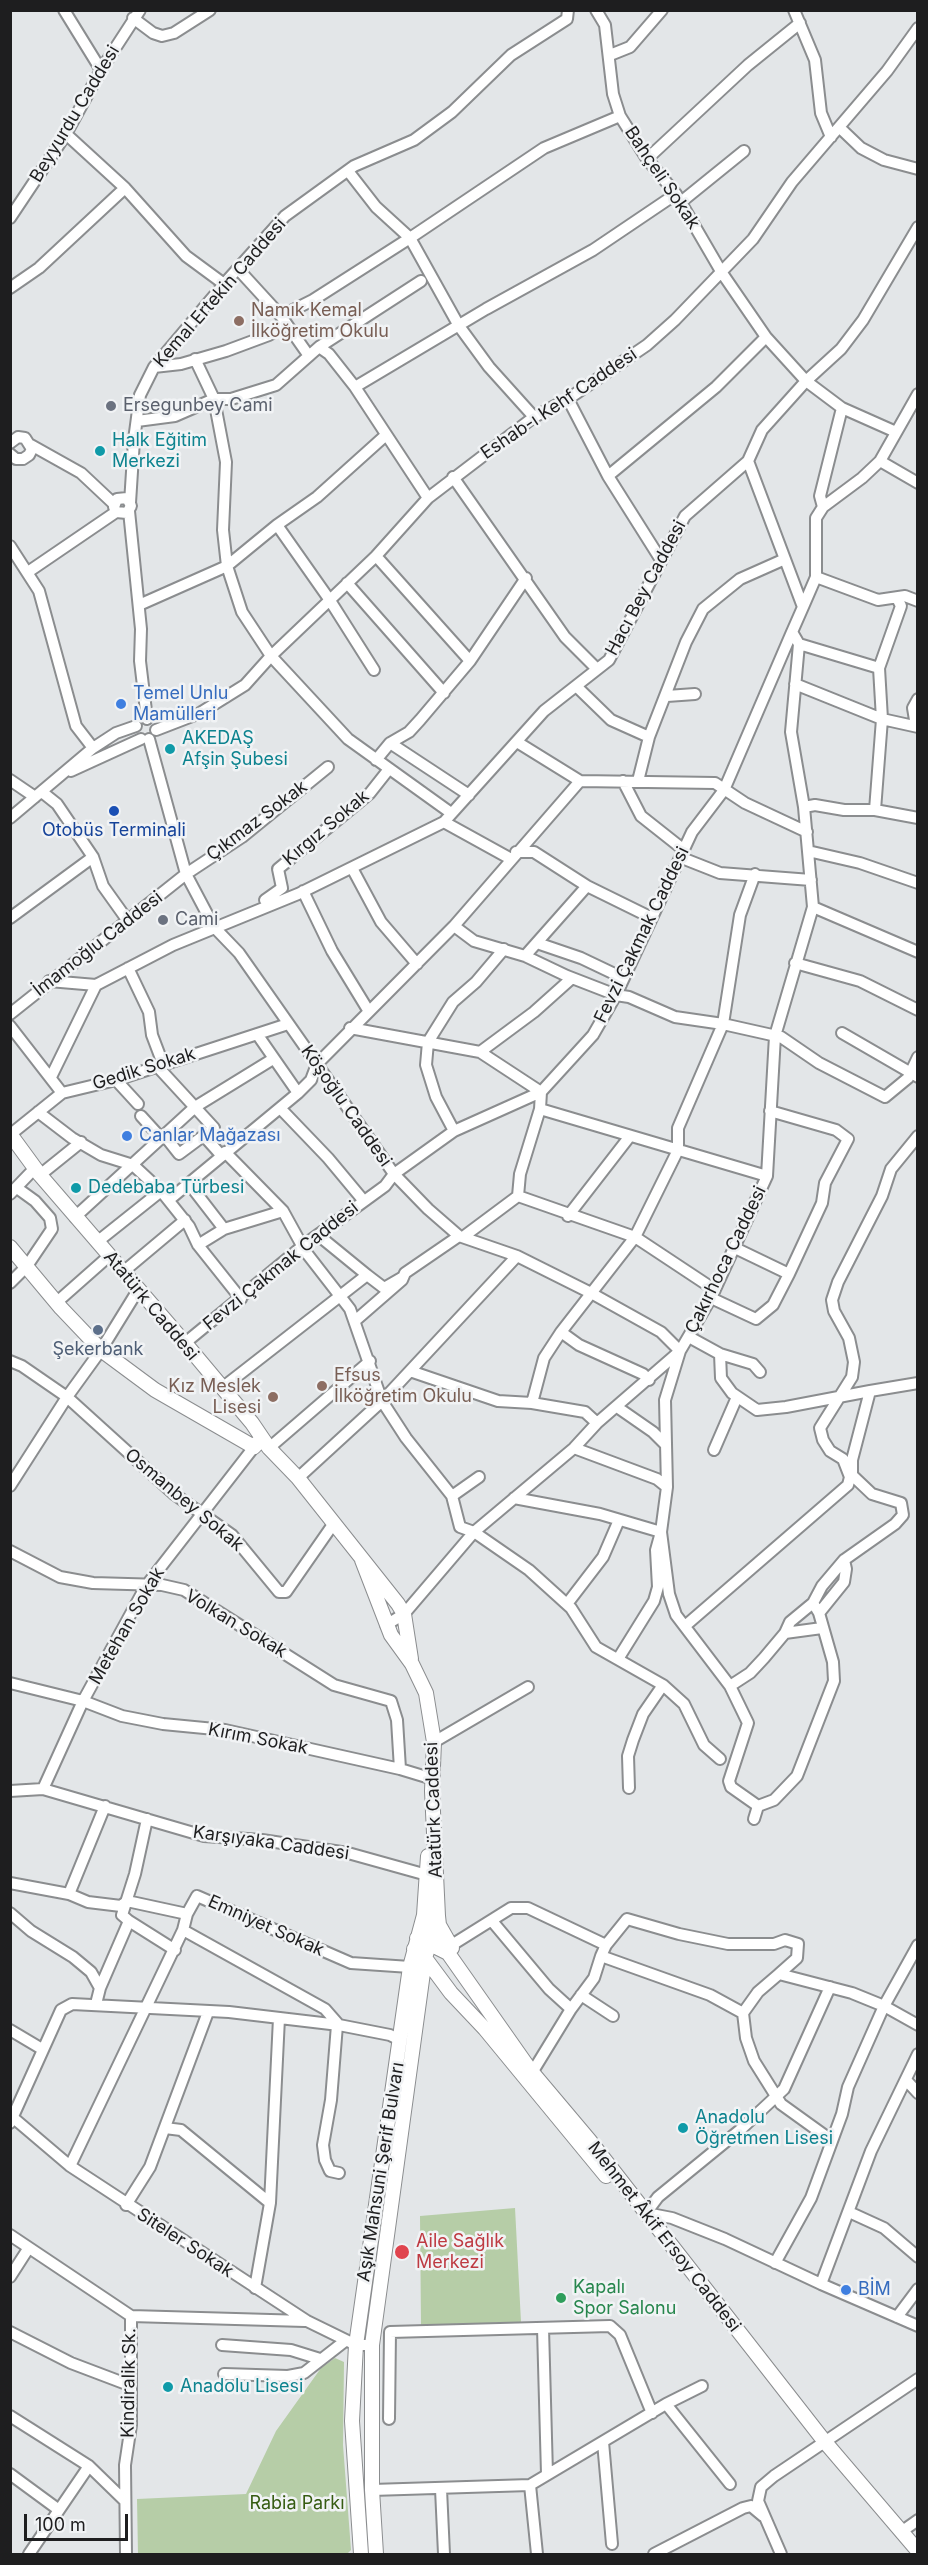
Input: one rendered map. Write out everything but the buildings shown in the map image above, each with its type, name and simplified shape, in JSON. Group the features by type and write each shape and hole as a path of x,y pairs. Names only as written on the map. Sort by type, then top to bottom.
{"main road":[{"name":"Atatürk Caddesi","path":"11,1134 37,1172 185,1343 222,1388 262,1444 298,1478 398,1604 404,1614 412,1664"},
{"path":"10,1247 101,1350 155,1390 262,1444"},
{"name":"Atatürk Caddesi","path":"362,1560 386,1625 412,1664 426,1693 434,1742 433,1785 438,1916 432,1934 419,1948"},
{"name":"Aşık Mahsuni Şerif Bulvarı","path":"376,2554 372,2490 372,2344 423,1915 433,1785"},
{"path":"438,1916 439,1925 450,1950"},
{"path":"419,1948 425,1931 432,1934"},
{"name":"Mehmet Âkif Ersoy Caddesi","path":"432,1934 434,1946 450,1950 529,2077 822,2445 913,2554"},
{"name":"Aşık Mahsuni Şerif Bulvarı","path":"361,2554 352,2421 350,2343 410,1967 419,1948"},
{"name":"Mehmet Âkif Ersoy Caddesi","path":"419,1948 451,1994 529,2077 646,2213 822,2445 918,2552"}],"street":[{"path":"64,10 101,70"},
{"path":"136,14 153,33 162,36 174,33 210,10"},
{"name":"Kemal Ertekin Caddesi","path":"121,506 131,474 140,395 154,368 224,284 285,216 348,171 414,140 452,112 511,55 567,19 568,10"},
{"name":"Bahçeli Sokak","path":"596,10 605,25 613,94 620,116 647,159 679,198 722,273 766,337 806,381 843,408 896,432"},
{"path":"610,55 630,47 662,10"},
{"path":"794,10 815,60 821,113 831,137"},
{"name":"Beyyurdu Caddesi","path":"12,215 66,134 101,70 136,14"},
{"path":"647,159 748,65 800,23"},
{"name":"Eshab-ı Kehf Caddesi","path":"60,776 173,725 225,699 245,686 271,656 376,556 428,498 534,417 568,399 647,345 722,273 753,239 792,182 887,71 918,28"},
{"path":"154,368 195,359 269,335 313,300 544,148 620,116"},
{"path":"839,127 869,152 884,160 918,169"},
{"path":"66,134 125,188 186,256 224,284"},
{"path":"356,387 679,198 744,151"},
{"path":"348,171 376,207 410,238 459,326 489,367 534,417"},
{"path":"10,288 39,268 125,188"},
{"name":"Hacı Bey Caddesi","path":"96,985 214,927 303,891 352,868 448,818 544,711 609,660 685,516 748,461 762,430 806,381 841,349 863,320 918,227"},
{"path":"238,269 284,321 309,356"},
{"path":"137,421 175,416 214,399 231,399 276,385 319,347 421,281"},
{"path":"608,476 716,387 766,337"},
{"path":"319,347 329,354 356,387 428,498"},
{"path":"195,359 214,399 226,462 223,530 227,566 242,612 271,656 348,740 389,769 448,818 513,856 534,852 587,886 652,918"},
{"path":"879,668 799,644 792,632 816,577 816,518 823,507 862,478 880,461 917,398"},
{"path":"568,399 608,476 661,560"},
{"path":"823,507 820,496 843,408"},
{"path":"139,605 227,566 277,525 317,497 386,435"},
{"path":"12,439 25,438 28,453"},
{"path":"10,470 28,453"},
{"path":"11,454 16,459 28,453 53,459 81,472 121,506 132,540 141,629 140,661 147,719"},
{"path":"748,461 803,607"},
{"path":"880,461 918,483"},
{"path":"453,477 526,578 565,637 597,669"},
{"path":"28,572 121,506"},
{"path":"277,525 329,599 374,670"},
{"path":"10,546 39,591 76,726 93,748"},
{"path":"376,556 470,661"},
{"path":"638,781 650,737 672,696 686,642 703,609 741,579 785,559"},
{"path":"816,577 878,600 905,596 918,601"},
{"path":"376,760 390,744 409,732 444,693 470,661 526,578"},
{"path":"347,583 444,693"},
{"path":"875,810 882,719 879,668 901,606 897,598"},
{"name":"Fevzi Çakmak Caddesi","path":"185,1343 304,1245 385,1186 394,1174 454,1131 541,1092 593,1035 616,995 693,832 724,790 792,632"},
{"name":"Çakırhoca Caddesi","path":"386,1625 404,1614 474,1532 574,1448 597,1424 680,1351 713,1294 767,1176 776,1036 795,963 813,907 804,807 791,732 799,644"},
{"path":"795,684 882,719 917,727 913,708 918,699"},
{"path":"576,686 611,720 650,737"},
{"path":"672,696 695,694"},
{"path":"672,696 685,707"},
{"path":"10,818 93,748 120,731 136,726 140,721 147,719 152,721 149,736"},
{"name":"Köşoğlu Caddesi","path":"136,726 136,733 149,736 186,874 214,927 239,953 394,1174 428,1209 461,1236 518,1256 591,1293 661,1332 680,1351"},
{"path":"120,731 125,746"},
{"path":"517,742 580,781 716,783 745,803 807,832"},
{"path":"390,744 469,795"},
{"name":"Çıkmaz Sokak","path":"186,874 242,837 328,767"},
{"name":"Kırgız Sokak","path":"251,912 282,888 278,869 370,793 389,769"},
{"path":"10,780 57,804 93,857 103,886 128,921"},
{"path":"170,1200 311,1080 317,1064 350,1028 454,926 580,781"},
{"path":"623,781 641,816 683,854 720,873 811,880"},
{"path":"804,807 815,805 844,810 875,810 918,818"},
{"path":"808,851 860,863 918,883"},
{"path":"10,918 93,857"},
{"path":"352,868 381,922 417,964"},
{"name":"İmamoğlu Caddesi","path":"10,1014 186,874"},
{"path":"532,1403 544,1358 561,1332 635,1237 678,1150 678,1128 723,1024 740,915 755,874"},
{"path":"525,956 587,886"},
{"path":"303,891 332,951 368,1010"},
{"path":"813,907 918,952"},
{"path":"454,926 474,941 525,956 572,978 616,995 629,997 675,1017 723,1024 781,1037 819,1063 885,1097 914,1075"},
{"path":"537,943 581,958 623,978"},
{"path":"454,1131 436,1097 426,1065 428,1042 453,1002 476,982 504,949"},
{"path":"795,963 860,981 918,1010"},
{"path":"128,968 149,1012 160,1065 214,1128 179,1155 141,1116"},
{"path":"480,1052 534,1012 572,978"},
{"path":"49,981 96,985 51,1077"},
{"name":"Gedik Sokak","path":"11,1134 62,1093 116,1080 288,1024"},
{"path":"10,1026 62,1093"},
{"path":"350,1028 480,1052 541,1092 540,1109 520,1174 518,1196 461,1236 436,1249 405,1273 356,1320"},
{"path":"842,1033 914,1075"},
{"path":"257,1034 298,1093"},
{"path":"914,1075 918,1057"},
{"path":"75,1217 195,1107 273,1059"},
{"path":"116,1080 138,1104"},
{"path":"280,1108 328,1158 363,1200"},
{"path":"540,1109 678,1150 734,1164 767,1176"},
{"path":"518,1196 568,1216 635,1237 713,1294 756,1319 773,1305 789,1274 822,1203 825,1183 848,1139 836,1130 770,1111"},
{"path":"38,1112 101,1155 133,1165 170,1200 198,1245 241,1299"},
{"path":"204,1136 284,1211 304,1245 305,1251 356,1320 382,1401 406,1438 452,1496 460,1527 474,1532 529,1570 567,1604 596,1647 663,1685 684,1704 704,1745 720,1759"},
{"path":"568,1216 630,1136"},
{"path":"685,1626 848,1485 850,1478 843,1459 830,1451 823,1440 820,1428 852,1377 854,1362 849,1338 834,1311 832,1300 838,1282 882,1196 891,1169 918,1136"},
{"path":"10,1283 27,1266 52,1229 50,1218 35,1200 14,1191 81,1142"},
{"path":"190,1185 224,1229"},
{"path":"97,1242 161,1191"},
{"path":"198,1245 224,1229 284,1211"},
{"path":"123,1272 185,1221"},
{"path":"318,1235 384,1288 403,1277"},
{"path":"735,1248 789,1274"},
{"path":"57,1302 109,1256"},
{"path":"298,1478 382,1401 518,1256"},
{"path":"222,1388 367,1275"},
{"path":"10,1486 67,1397 101,1350 138,1290"},
{"path":"561,1332 579,1345 643,1374 649,1380"},
{"path":"689,1337 720,1354 753,1364 760,1372"},
{"path":"618,1659 654,1601 658,1587 656,1550 661,1532 667,1486 665,1400 680,1351"},
{"path":"720,1354 721,1378 737,1397 757,1410 918,1383"},
{"name":"Metehan Sokak","path":"43,1789 83,1701 146,1586 200,1514 262,1444 370,1361"},
{"name":"Osmanbey Sokak","path":"10,1362 22,1366 67,1397 200,1514 232,1535 279,1592 286,1592 334,1523"},
{"path":"411,1371 498,1401 532,1403 585,1412 597,1424"},
{"path":"758,1806 774,1800 797,1776 829,1701 835,1668 816,1608 822,1586 844,1560 895,1524 903,1515 901,1503 872,1494 852,1475 852,1460 870,1391"},
{"path":"714,1450 737,1397"},
{"path":"616,1407 653,1432 666,1445"},
{"path":"574,1448 657,1479 667,1486"},
{"path":"452,1496 479,1477"},
{"path":"514,1498 619,1520 661,1532"},
{"path":"567,1604 597,1567 619,1520"},
{"path":"661,1532 669,1594 676,1615 730,1686 748,1723 729,1781 731,1787 758,1806"},
{"name":"Volkan Sokak","path":"10,1551 60,1577 93,1583 162,1585 184,1590 334,1685 391,1701 397,1720 400,1769"},
{"path":"730,1686 750,1673 785,1633 796,1615 816,1608 844,1582 846,1573 844,1560"},
{"path":"785,1633 822,1628"},
{"path":"629,1788 630,1748 643,1714 663,1685"},
{"name":"Kırım Sokak","path":"12,1686 83,1701 122,1716 163,1725 225,1730 400,1769 433,1785"},
{"path":"434,1742 528,1687"},
{"name":"Karşıyaka Caddesi","path":"10,1791 43,1789 204,1836 262,1840 348,1853 427,1875"},
{"path":"69,1894 105,1806"},
{"path":"754,1819 758,1806"},
{"path":"147,1820 128,1901 122,1915 175,1950"},
{"path":"10,1883 69,1894 88,1902 121,1906 128,1901 187,1914"},
{"name":"Emniyet Sokak","path":"338,2025 325,2009 183,1930 187,1914 197,1896 351,1963 410,1967"},
{"path":"450,1950 511,1908 528,1908 606,1946"},
{"path":"10,1913 31,1931 73,1956 91,1972 100,1988"},
{"path":"529,2077 570,2008 594,1978 606,1946 627,1919 679,1934 728,1944 774,1944 785,1940 798,1944 797,1958 758,1992 743,2013 746,2038 754,2061 774,2096 831,2140"},
{"path":"96,2004 100,1988 129,1921"},
{"path":"492,1921 541,1980 570,2008"},
{"path":"70,2166 183,1930"},
{"path":"775,2263 811,2198 842,2114 848,2087 884,2006 918,1945"},
{"path":"601,1956 710,1995 743,2013"},
{"path":"779,1974 830,1987 884,2006 918,2025"},
{"path":"830,1987 791,2079 784,2089 740,2130 658,2197 646,2213 672,2218 918,2326"},
{"path":"580,1995 613,2016"},
{"path":"11,2119 61,2010 72,2004 229,2012 338,2025 390,2035 400,2040"},
{"path":"126,2205 150,2167 208,2012"},
{"path":"255,2288 270,2203 279,2018"},
{"path":"338,2025 331,2100 323,2145 325,2160 330,2171 339,2173"},
{"path":"10,2030 42,2049"},
{"path":"821,2284 872,2151 918,2054"},
{"path":"906,2080 918,2093"},
{"name":"Siteler Sokak","path":"11,2119 70,2166 126,2205 307,2321 350,2343"},
{"path":"165,2128 181,2130 270,2203"},
{"path":"849,2212 884,2228 918,2257"},
{"path":"10,2235 131,2316"},
{"path":"10,2277 28,2249"},
{"path":"897,2317 918,2289"},
{"name":"Kindiralik Sk.","path":"126,2554 125,2465 131,2425 129,2385 131,2316 307,2321"},
{"path":"388,2420 390,2332 610,2326 620,2335 651,2413"},
{"path":"543,2328 547,2474"},
{"path":"10,2332 71,2364 129,2385"},
{"path":"224,2374 288,2376 304,2373 320,2359 350,2343 372,2344"},
{"path":"222,2345 291,2350 320,2359"},
{"path":"781,2554 758,2500 762,2487 774,2476 918,2379"},
{"path":"372,2490 530,2485 666,2404 702,2386"},
{"path":"666,2404 730,2484"},
{"path":"10,2416 89,2466 125,2501"},
{"path":"603,2442 612,2544"},
{"path":"107,2482 118,2479 125,2465"},
{"path":"29,2554 89,2466"},
{"path":"10,2474 59,2510"},
{"path":"530,2485 537,2554"},
{"path":"441,2489 444,2554"},
{"path":"654,2554 742,2508 751,2506 763,2516"},
{"path":"901,2532 918,2520"},
{"path":"768,2554 775,2540"}],"green space":[{"path":"515,2208 521,2322 421,2325 420,2216"},
{"name":"Rabia Parkı","path":"335,2358 344,2362 343,2445 351,2550 347,2554 138,2554 137,2499 246,2494 276,2431 321,2368"}],"place":[{"name":"Namık Kemal İlköğretim Okulu","path":"239,321"},
{"name":"Ersegunbey Cami","path":"111,406"},
{"name":"Halk Eğitim Merkezi","path":"100,451"},
{"name":"Temel Unlu Mamülleri","path":"121,704"},
{"name":"AKEDAŞ Afşin Şubesi","path":"170,749"},
{"name":"Otobüs Terminali","path":"114,811"},
{"name":"Cami","path":"163,920"},
{"name":"Canlar Mağazası","path":"127,1136"},
{"name":"Dedebaba Türbesi","path":"76,1188"},
{"name":"Şekerbank","path":"98,1330"},
{"name":"Efsus İlköğretim Okulu","path":"322,1386"},
{"name":"Kız Meslek Lisesi","path":"273,1397"},
{"name":"Anadolu Öğretmen Lisesi","path":"683,2128"},
{"name":"Aile Sağlık Merkezi","path":"402,2252"},
{"name":"BİM","path":"846,2290"},
{"name":"Kapalı Spor Salonu","path":"561,2298"},
{"name":"Anadolu Lisesi","path":"168,2387"}]}
